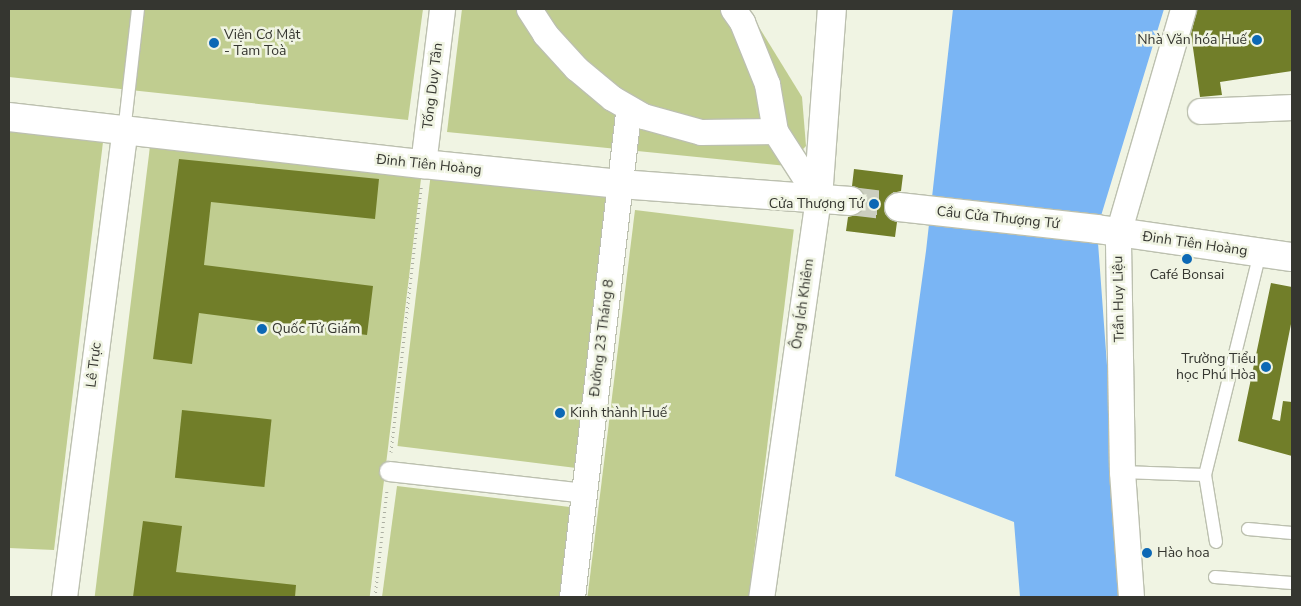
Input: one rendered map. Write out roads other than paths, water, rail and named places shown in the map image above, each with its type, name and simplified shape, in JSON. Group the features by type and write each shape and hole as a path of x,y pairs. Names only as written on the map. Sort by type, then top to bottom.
{"main road":[{"name":"Ông Ích Khiêm","path":"818,198 832,9"},
{"name":"Đinh Tiên Hoàng","path":"9,117 124,132 620,184 850,201"},
{"name":"Cầu Cửa Thượng Tứ","path":"899,207 1108,231"},
{"name":"Đinh Tiên Hoàng","path":"1108,231 1292,257"}],"street":[{"name":"Tống Duy Tân","path":"423,164 442,9"},
{"path":"529,9 545,34 576,68 629,108 668,125 701,132 775,131"},
{"path":"733,9 742,22 767,84 775,131 818,198"},
{"name":"Trần Huy Liệu","path":"1131,597 1108,231 1183,9"},
{"path":"1200,111 1292,107"},
{"name":"Đường 23 Tháng 8","path":"572,597 629,108"},
{"name":"Lê Trực","path":"64,597 124,132"},
{"name":"Ông Ích Khiêm","path":"761,597 818,198"},
{"path":"389,471 584,493"}],"lane":[{"path":"124,132 138,9"},
{"path":"1216,542 1204,475 1260,253"},
{"path":"1122,472 1204,475"},
{"path":"1248,529 1292,533"},
{"path":"1215,577 1292,583"}],"water":[{"path":"953,9 1164,9 1097,229 1124,597 1020,597 1014,522 895,476 926,251"}],"tunnel":[{"path":"850,201 899,207"}],"place":[{"name":"Nhà Văn hóa Huế","path":"1257,40"},
{"name":"Viện Cơ Mật - Tam Toà","path":"214,43"},
{"name":"Cửa Thượng Tứ","path":"874,204"},
{"name":"Café Bonsai","path":"1187,259"},
{"name":"Quốc Tử Giám","path":"262,329"},
{"name":"Trường Tiểu học Phú Hòa","path":"1266,367"},
{"name":"Kinh thành Huế","path":"560,413"},
{"name":"Hào hoa","path":"1147,553"}]}
